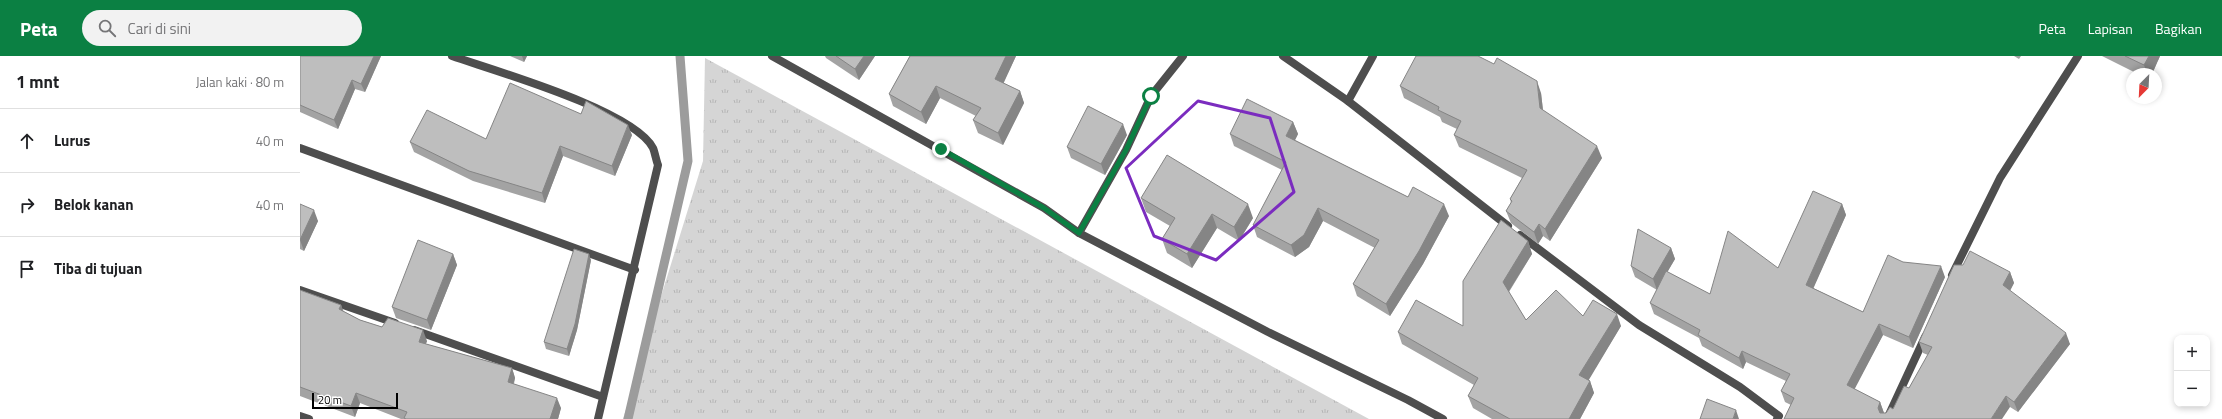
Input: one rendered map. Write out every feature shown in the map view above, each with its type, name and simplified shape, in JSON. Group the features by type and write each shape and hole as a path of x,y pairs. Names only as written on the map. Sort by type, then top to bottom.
{"street":[{"path":"452,56 591,105 624,122 639,132 653,147 658,165 635,270 598,419"},
{"path":"772,56 1037,204 1079,233 1268,332 1408,400 1443,419"},
{"path":"1079,233 1126,150 1151,96 1183,56"},
{"path":"1283,56 1348,101 1578,281 1639,324 1740,387 1778,417 1788,419"},
{"path":"1348,101 1373,56"},
{"path":"1948,284 2000,178 2078,56"},
{"path":"300,148 635,270"},
{"path":"300,290 603,397"},
{"path":"1887,419 1927,332"},
{"path":"300,416 309,419"}],"highlighted area":[{"path":"1198,101 1270,118 1294,192 1216,260 1154,236 1126,168"}],"green space":[{"path":"705,58 1369,419 623,419 703,161"}],"building":[{"path":"300,56 374,56 361,84 352,80 334,120 300,105"},
{"path":"836,56 864,56 855,69"},
{"path":"910,56 1006,56 995,79 1020,91 998,133 973,120 981,108 936,86 921,112 889,94"},
{"path":"1416,56 1478,56 1494,64 1497,58 1537,81 1540,108 1597,146 1545,229 1539,224 1534,232 1506,211 1512,201 1510,199 1527,170 1454,135 1461,121 1438,110 1439,107 1400,86"},
{"path":"2125,56 2149,56 2144,65"},
{"path":"510,83 581,114 586,101 628,125 612,166 560,146 542,193 469,171 410,142 427,110 486,139"},
{"path":"1247,99 1293,122 1286,136 1408,197 1413,187 1444,204 1419,251 1386,304 1353,284 1379,240 1318,208 1304,235 1291,245 1253,225 1286,162 1230,134"},
{"path":"1088,106 1123,124 1101,164 1067,147"},
{"path":"1167,155 1248,204 1234,227 1212,214 1187,254 1162,239 1175,218 1141,198"},
{"path":"1813,191 1842,204 1806,285 1863,312 1888,255 1903,262 1941,266 1909,337 1879,324 1847,385 1880,402 1878,408 1880,413 1886,413 1890,407 1893,409 1904,386 1909,388 1932,347 1919,342 1954,265 1963,265 1970,251 2010,272 2003,285 2066,333 2014,402 2006,396 1991,419 1784,419 1794,398 1781,391 1790,374 1742,351 1739,358 1698,335 1700,330 1650,303 1666,271 1710,294 1728,231 1778,268"},
{"path":"300,204 314,210 300,240"},
{"path":"1501,220 1528,241 1503,282 1526,320 1556,290 1583,316 1593,300 1617,314 1579,375 1590,381 1569,419 1510,419 1468,396 1478,378 1398,332 1416,300 1463,326 1463,281"},
{"path":"1638,229 1671,248 1653,279 1631,266"},
{"path":"418,240 453,254 427,320 392,307"},
{"path":"574,249 589,254 575,324 567,349 544,342"},
{"path":"300,290 341,305 339,309 360,320 382,327 388,318 423,330 419,342 512,368 508,382 557,398 550,419 406,419 404,418 407,412 356,393 351,406 300,387"},
{"path":"1707,399 1736,410 1733,419 1700,419"}],"waterway":[{"path":"628,419 688,161 680,56"}],"route":[{"path":"941,149 1044,208 1079,233 1126,150 1151,96"}]}
